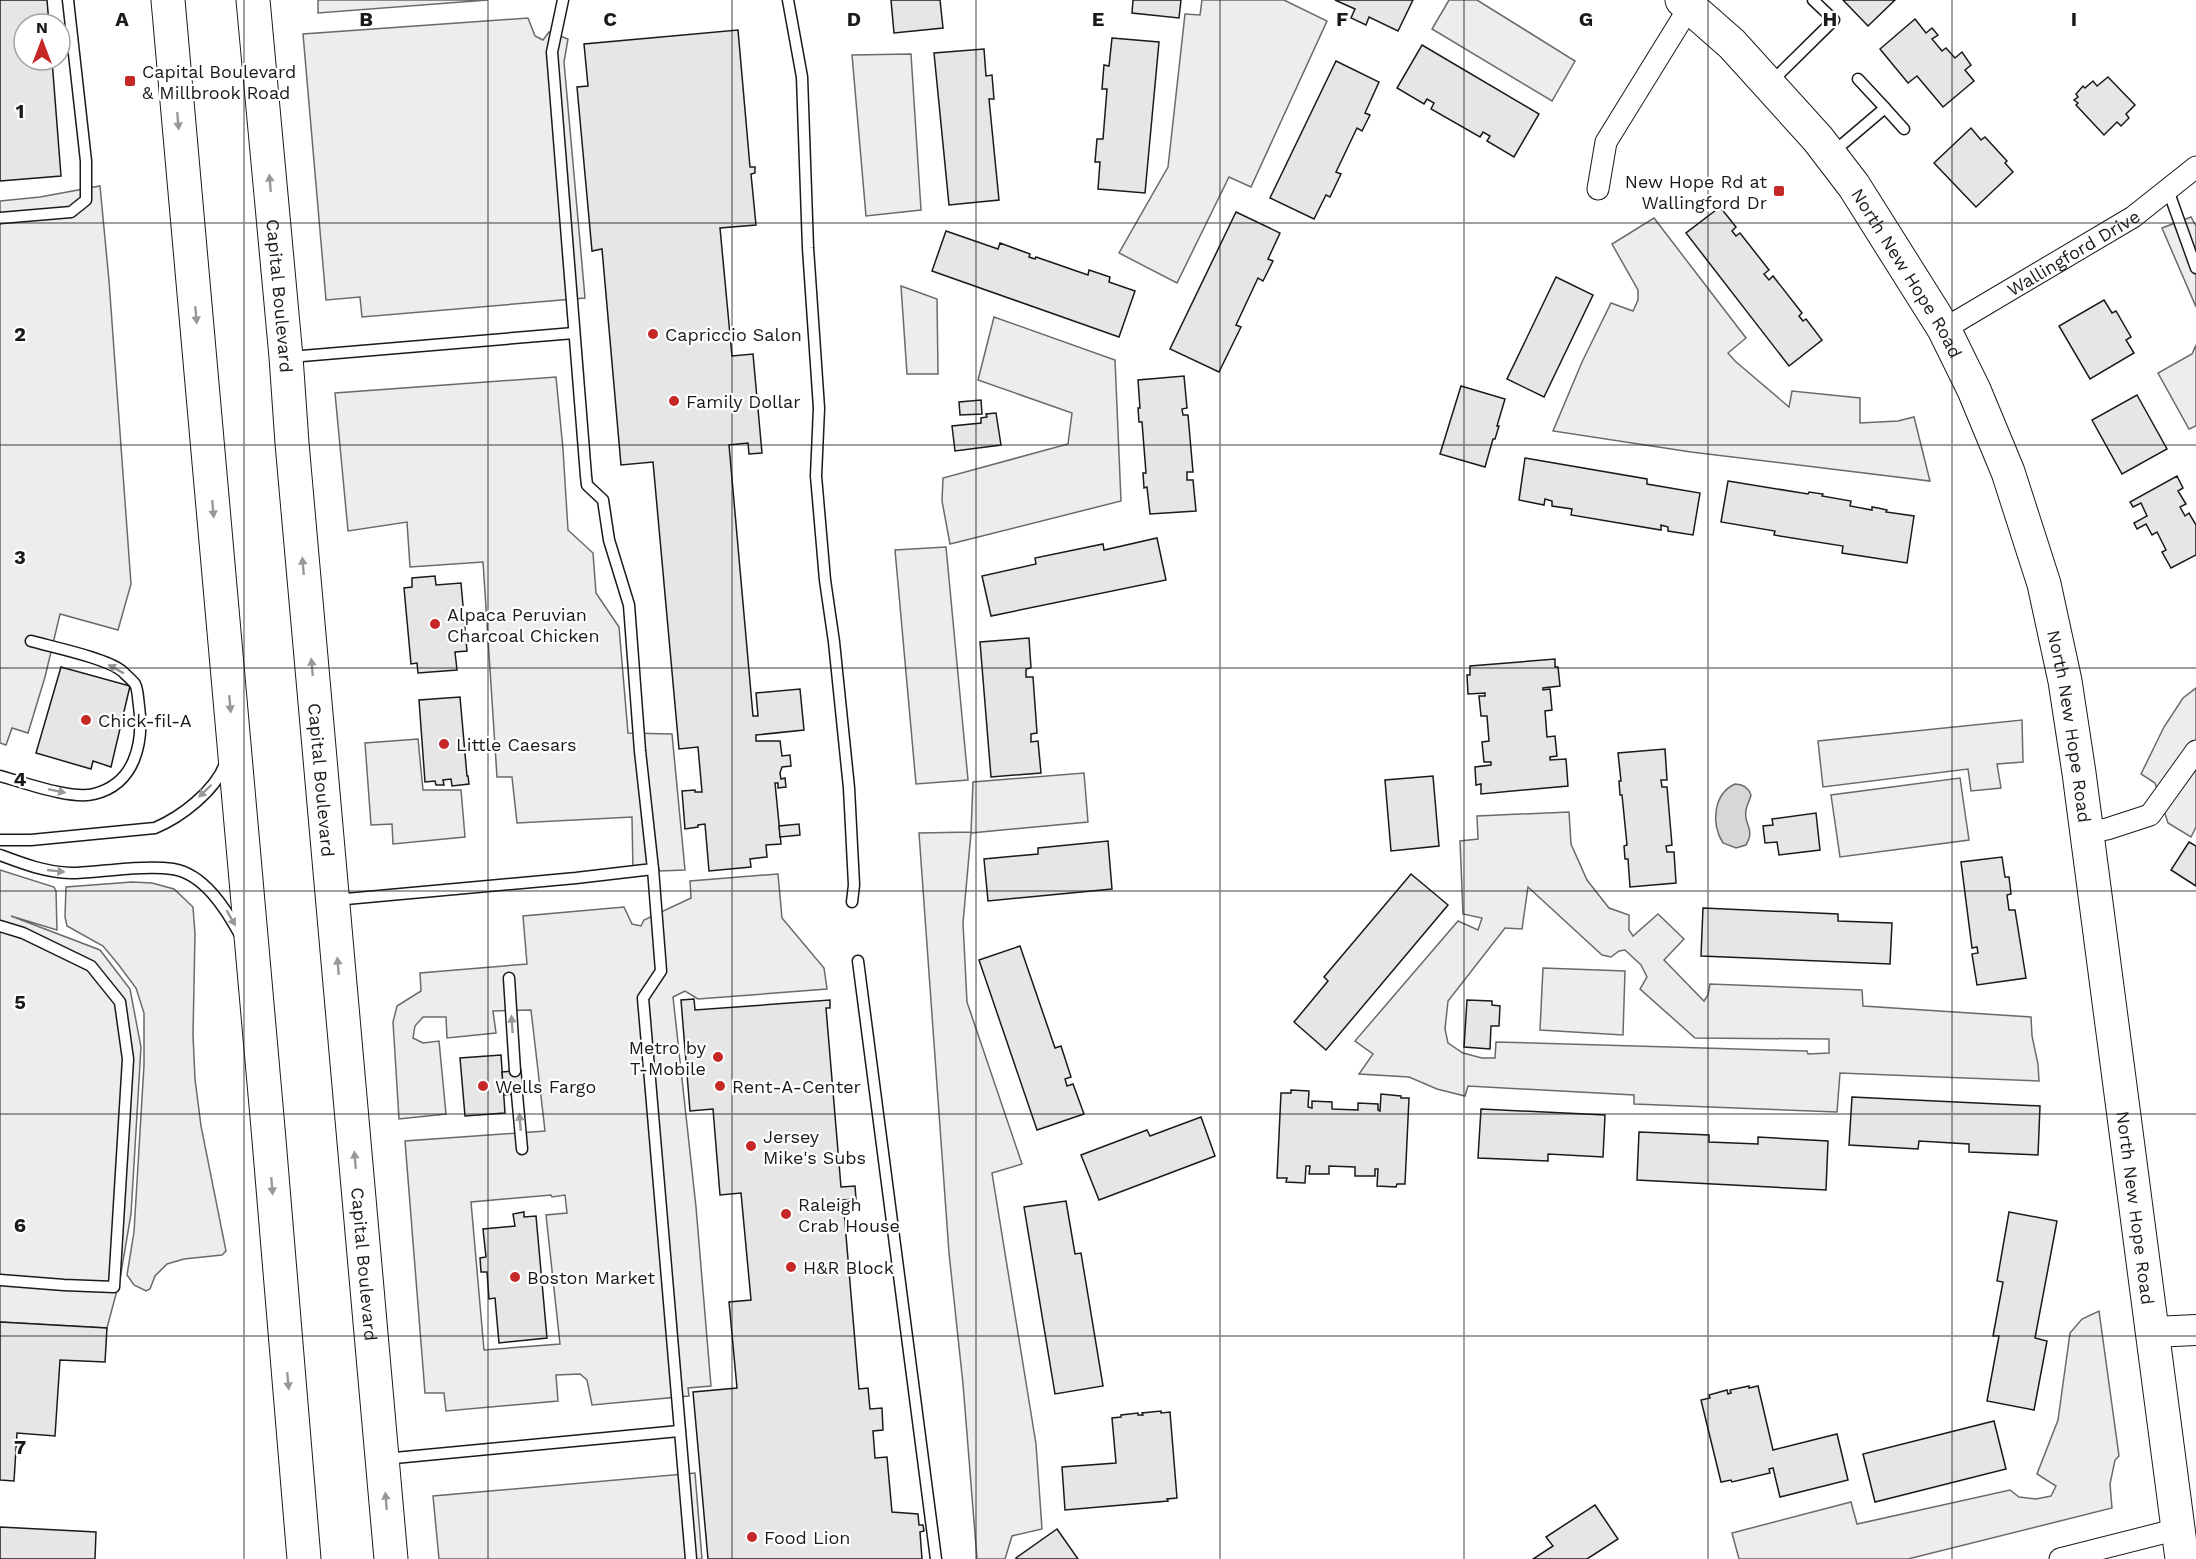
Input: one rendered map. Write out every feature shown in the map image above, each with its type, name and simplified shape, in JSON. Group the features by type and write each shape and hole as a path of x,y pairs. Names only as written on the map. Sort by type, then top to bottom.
{"main road":[{"path":"168,0 304,1559"},
{"name":"Capital Boulevard","path":"253,0 391,1559"},
{"name":"North New Hope Road","path":"1686,3 1732,44 1830,155 1883,230 1944,329 1974,390 2008,472 2044,584 2065,681 2154,1332 2180,1544"}],"street":[{"path":"1598,189 1606,142 1686,3"},
{"name":"Wallingford Drive","path":"1944,329 2133,217 2196,167"},
{"path":"2086,833 2108,829 2150,815 2196,751"},
{"path":"2154,1332 2196,1330"},
{"path":"2060,1559 2180,1544"}],"lane":[{"path":"0,218 71,212 86,200 86,161 68,0"},
{"path":"563,0 552,52 587,485 603,500 609,540 629,605 640,751 653,869 661,971 643,998 691,1559"},
{"path":"788,0 802,77 808,248 819,408 816,476 825,580 834,642 849,788 854,885 852,902"},
{"path":"1768,85 1834,20 1813,0"},
{"path":"1858,79 1904,129"},
{"path":"1830,155 1885,108"},
{"path":"2168,190 2196,268"},
{"path":"286,357 574,333"},
{"path":"0,776 61,792 92,795 113,787 129,770 140,746 141,720 136,685 120,670 70,651 31,641"},
{"path":"0,840 31,840 155,828 171,821 186,810 220,777 234,741"},
{"path":"0,855 28,866 74,873 135,868 174,869 192,877 216,896 252,956"},
{"path":"332,900 653,869"},
{"path":"0,926 23,933 90,966 120,1002 128,1059 114,1287 0,1280"},
{"path":"858,961 936,1559"},
{"path":"509,978 515,1071"},
{"path":"517,1094 522,1149"},
{"path":"382,1459 679,1431"}],"shaded area":[{"path":"318,0 488,0 318,13"},
{"path":"1202,0 1284,0 1327,21 1251,187 1229,177 1177,283 1119,253 1168,167 1185,14 1200,15"},
{"path":"1449,0 1477,0 1575,61 1552,101 1432,29"},
{"path":"528,18 535,36 543,40 549,32 568,39 564,62 585,298 362,317 360,297 326,300 303,34"},
{"path":"911,54 921,210 866,216 852,55"},
{"path":"100,186 131,584 118,630 60,614 45,677 28,733 12,728 6,745 0,743 0,201 40,197"},
{"path":"2191,217 2196,226 2196,307 2162,228"},
{"path":"1654,218 1746,338 1728,353 1735,361 1789,407 1792,391 1860,398 1860,423 1898,421 1914,417 1930,481 1691,452 1553,431 1582,362 1611,303 1633,311 1638,300 1638,290 1612,244"},
{"path":"901,286 937,299 938,374 907,374"},
{"path":"994,317 1115,360 1121,501 950,544 942,501 943,478 1068,444 1072,413 978,380"},
{"path":"2196,345 2196,426 2189,429 2158,373 2192,354"},
{"path":"556,377 568,530 593,553 596,593 619,627 628,733 672,734 685,870 633,872 632,817 517,823 512,777 497,777 483,562 410,567 407,522 348,531 335,393"},
{"path":"946,547 968,780 916,784 895,550"},
{"path":"2196,688 2196,827 2191,837 2168,823 2155,783 2141,774 2164,727 2183,698"},
{"path":"2022,720 2023,762 1997,764 2001,788 1971,791 1968,769 1823,787 1818,741"},
{"path":"418,739 423,790 461,790 465,837 393,844 392,824 371,825 365,743"},
{"path":"1084,773 1088,822 971,833 963,923 967,1002 1022,1164 992,1173 1036,1444 1042,1529 1012,1536 1005,1559 977,1559 963,1384 949,1253 919,833 971,832 973,782"},
{"path":"1960,778 1969,840 1840,857 1831,795"},
{"path":"1735,784 1745,786 1751,795 1746,808 1746,819 1750,830 1749,839 1746,845 1736,848 1723,843 1716,819 1718,802 1722,795"},
{"path":"1569,812 1571,844 1587,880 1609,908 1629,915 1629,930 1633,936 1658,914 1684,939 1664,960 1704,1001 1710,984 1862,990 1863,1006 2031,1017 2039,1081 1840,1073 1837,1112 1634,1104 1634,1095 1468,1086 1465,1096 1437,1089 1409,1077 1359,1074 1373,1054 1355,1041 1458,921 1478,930 1482,918 1463,914 1460,841 1478,839 1477,816","holes":["1528,887 1602,955 1611,957 1625,950 1641,965 1647,977 1640,989 1695,1038 1829,1039 1829,1053 1496,1042 1495,1058 1482,1058 1463,1053 1448,1043 1445,1029 1448,1001 1505,928 1522,929"]},
{"path":"0,870 54,887 56,891 57,930 11,916 100,950 130,989 141,1047 131,1214 120,1279 107,1328 0,1322"},
{"path":"778,874 782,918 824,968 827,989 698,999 685,991 673,997 696,1207 711,1386 688,1388 689,1396 592,1405 587,1380 580,1374 556,1375 558,1401 446,1411 444,1393 425,1393 405,1141 545,1131 531,1010 493,1011 496,1033 447,1038 446,1017 423,1017 415,1026 413,1038 423,1043 439,1041 446,1114 399,1119 393,1022 397,1006 421,991 420,973 527,964 523,916 624,907 632,924 641,926 644,920 691,898 690,881","holes":["551,1195 552,1197 565,1195 567,1213 546,1215 560,1344 484,1350 471,1202"]},
{"path":"132,882 152,883 174,889 193,907 195,1079 201,1126 226,1251 222,1255 184,1259 167,1264 155,1276 150,1289 146,1291 134,1285 127,1275 134,1232 144,1065 144,1013 136,988 118,964 103,946 67,926 65,917 66,887"},
{"path":"1543,968 1625,971 1623,1035 1540,1030"},
{"path":"2099,1311 2119,1456 2115,1460 2110,1484 2112,1508 1908,1559 1739,1559 1732,1533 1851,1502 1857,1524 2010,1490 2019,1497 2036,1499 2051,1496 2056,1486 2037,1474 2058,1420 2070,1333 2082,1319"},
{"path":"695,1473 702,1559 439,1559 433,1496"}],"building":[{"path":"0,0 47,0 48,12 12,12 12,72 53,72 61,176 0,181"},
{"path":"891,0 940,0 943,28 894,33"},
{"path":"1133,0 1181,0 1179,18 1132,13"},
{"path":"1335,0 1413,0 1398,31 1369,17 1366,25 1351,18 1355,9"},
{"path":"1843,0 1895,0 1868,26"},
{"path":"1915,19 1926,33 1932,28 1938,35 1932,39 1942,51 1946,48 1955,58 1962,52 1971,65 1965,70 1974,81 1943,107 1917,76 1908,83 1880,49"},
{"path":"738,30 750,167 755,167 755,173 751,174 756,225 720,228 732,356 753,354 762,453 749,454 748,443 729,445 753,716 758,716 756,693 800,689 804,730 756,735 756,741 780,741 782,756 790,755 791,766 782,767 780,773 781,779 785,778 786,787 778,788 778,783 775,783 781,844 766,845 767,857 750,859 751,867 709,871 705,824 685,829 682,791 702,792 698,747 679,749 653,462 621,465 602,249 592,251 577,87 588,86 584,44"},
{"path":"1112,38 1159,42 1145,193 1098,189 1100,162 1095,162 1097,139 1103,139 1107,89 1102,89 1104,65 1109,66"},
{"path":"1422,45 1539,114 1514,157 1487,141 1490,136 1483,132 1480,137 1431,109 1434,103 1427,99 1424,104 1397,88"},
{"path":"984,49 986,76 992,75 994,99 989,99 999,200 949,205 934,53"},
{"path":"1336,61 1379,82 1365,113 1370,115 1362,131 1357,128 1336,172 1341,174 1330,197 1326,195 1314,219 1270,198"},
{"path":"2108,77 2135,105 2126,114 2129,118 2121,126 2117,122 2104,135 2074,100 2083,86 2085,88 2093,81 2097,86"},
{"path":"1971,128 1981,140 1985,137 2007,161 2005,163 2013,172 1976,207 1934,163"},
{"path":"1720,207 1736,227 1732,231 1736,236 1740,233 1769,270 1764,274 1769,280 1773,276 1802,313 1799,316 1803,321 1806,319 1822,340 1789,366 1686,233"},
{"path":"1236,212 1280,233 1268,259 1273,261 1263,281 1258,278 1236,325 1241,327 1219,372 1170,349"},
{"path":"946,231 998,249 1000,243 1030,254 1029,257 1035,259 1036,257 1088,275 1089,270 1110,277 1109,282 1135,291 1119,337 932,271"},
{"path":"1556,277 1593,295 1544,397 1507,379"},
{"path":"2104,300 2112,313 2116,311 2131,337 2126,340 2134,353 2090,379 2059,326"},
{"path":"1184,376 1187,408 1182,409 1183,415 1188,415 1193,472 1187,472 1187,480 1193,480 1196,511 1150,514 1147,487 1144,488 1143,473 1146,473 1142,422 1139,422 1138,380"},
{"path":"1461,386 1505,399 1497,426 1499,426 1485,467 1440,454"},
{"path":"2137,395 2167,449 2122,474 2092,420"},
{"path":"981,400 982,414 960,415 959,402"},
{"path":"996,413 1001,445 955,451 952,426 981,423 981,418 987,417 986,414"},
{"path":"1525,458 1647,479 1647,484 1700,493 1693,535 1668,531 1668,527 1661,525 1661,530 1571,515 1572,509 1552,506 1552,501 1545,499 1544,505 1519,500"},
{"path":"2177,476 2183,488 2178,491 2186,504 2180,507 2185,516 2189,513 2196,525 2196,555 2171,568 2162,552 2166,550 2157,532 2152,535 2146,524 2137,529 2134,523 2147,516 2141,503 2133,507 2130,502"},
{"path":"1728,481 1808,494 1809,492 1823,494 1822,496 1851,501 1850,506 1872,510 1872,507 1887,510 1886,512 1914,516 1907,563 1842,553 1843,546 1774,535 1775,531 1721,522"},
{"path":"1157,538 1166,580 991,616 982,576 1036,564 1035,558 1103,544 1104,550"},
{"path":"435,576 436,585 461,583 467,651 455,652 457,670 418,673 417,663 411,664 404,588 412,587 412,578"},
{"path":"1029,638 1031,668 1026,669 1026,677 1033,677 1037,733 1031,734 1031,742 1038,741 1041,773 991,777 980,642"},
{"path":"1555,659 1560,686 1543,688 1543,690 1550,689 1552,710 1545,711 1547,737 1555,736 1557,756 1550,757 1550,760 1566,759 1568,786 1481,794 1481,784 1476,785 1475,767 1491,765 1491,762 1484,762 1482,742 1489,741 1487,716 1481,716 1479,696 1485,696 1485,693 1468,694 1467,675 1470,675 1470,666"},
{"path":"61,667 130,686 111,767 93,761 91,769 36,753"},
{"path":"460,697 469,784 452,786 451,779 443,780 444,785 436,785 435,781 425,782 419,700"},
{"path":"1665,749 1667,780 1661,780 1662,787 1667,787 1672,845 1666,846 1667,852 1674,852 1676,883 1630,887 1628,859 1625,859 1624,846 1627,845 1622,795 1620,795 1618,753"},
{"path":"1433,776 1439,846 1391,851 1385,780"},
{"path":"1816,813 1820,850 1779,855 1777,842 1765,843 1763,826 1773,825 1772,819"},
{"path":"799,824 800,835 780,837 779,826"},
{"path":"1108,841 1112,889 988,901 984,859 1038,854 1038,848"},
{"path":"2189,842 2196,846 2196,886 2171,870"},
{"path":"2002,857 2005,877 2009,877 2011,894 2007,895 2009,910 2015,910 2026,978 1977,985 1972,954 1978,953 1977,947 1972,948 1961,862"},
{"path":"1411,874 1448,905 1326,1050 1294,1022 1328,981 1324,977"},
{"path":"1703,908 1838,914 1838,921 1892,923 1890,964 1701,956"},
{"path":"1020,946 1055,1048 1061,1046 1071,1077 1065,1079 1067,1086 1073,1084 1084,1114 1037,1130 979,960"},
{"path":"694,999 695,1010 830,1000 830,1008 826,1008 841,1187 855,1186 856,1199 843,1200 859,1389 868,1388 870,1409 882,1408 883,1430 873,1431 875,1458 887,1457 892,1512 918,1514 919,1525 923,1525 924,1531 920,1532 922,1559 708,1559 693,1392 737,1388 729,1302 751,1300 741,1193 720,1195 713,1109 690,1111 681,1000"},
{"path":"1467,1000 1492,1001 1492,1005 1500,1006 1499,1026 1491,1026 1490,1049 1464,1047"},
{"path":"501,1055 505,1113 465,1116 460,1058"},
{"path":"521,1070 523,1093 504,1095 502,1072"},
{"path":"1291,1090 1309,1091 1308,1107 1312,1108 1312,1101 1332,1102 1332,1109 1358,1110 1358,1103 1378,1104 1380,1111 1381,1094 1409,1098 1405,1184 1397,1184 1396,1187 1377,1186 1378,1169 1375,1169 1375,1176 1355,1176 1355,1167 1329,1166 1329,1174 1309,1174 1310,1166 1306,1166 1305,1183 1286,1182 1287,1178 1277,1178 1281,1093 1291,1093"},
{"path":"1852,1097 2040,1106 2038,1155 1969,1152 1969,1144 1919,1141 1918,1149 1849,1145"},
{"path":"1481,1109 1605,1115 1603,1157 1548,1154 1548,1161 1478,1158"},
{"path":"1201,1117 1215,1156 1099,1200 1081,1155 1147,1130 1150,1136"},
{"path":"1639,1132 1709,1135 1709,1142 1758,1144 1758,1137 1828,1141 1826,1190 1637,1180"},
{"path":"1066,1201 1075,1254 1081,1253 1103,1386 1055,1394 1024,1207"},
{"path":"524,1212 524,1217 536,1216 547,1338 499,1343 495,1298 489,1299 487,1272 481,1272 480,1258 486,1257 483,1229 515,1226 513,1214"},
{"path":"2009,1212 2057,1221 2035,1338 2047,1341 2034,1410 1987,1401 1999,1336 1993,1336 2003,1282 1997,1281"},
{"path":"0,1322 107,1328 105,1362 60,1360 55,1436 17,1433 14,1481 0,1480"},
{"path":"1749,1386 1749,1388 1758,1386 1773,1450 1837,1434 1848,1480 1780,1497 1773,1468 1769,1469 1770,1473 1732,1482 1731,1480 1721,1482 1701,1400 1710,1398 1709,1395 1727,1390 1728,1394 1731,1393 1730,1390"},
{"path":"1161,1411 1161,1413 1170,1412 1177,1498 1167,1499 1168,1501 1065,1510 1062,1467 1116,1463 1112,1418"},
{"path":"1994,1421 2006,1469 1875,1502 1863,1454"},
{"path":"1595,1505 1618,1539 1587,1559 1533,1559 1553,1546 1546,1537"},
{"path":"0,1527 96,1532 95,1559 0,1559"},
{"path":"1057,1529 1078,1559 1016,1559 1016,1558"}],"place":[{"name":"Capital Boulevard & Millbrook Road","path":"130,81"},
{"name":"New Hope Rd at Wallingford Dr","path":"1779,191"},
{"name":"Capriccio Salon","path":"653,334"},
{"name":"Family Dollar","path":"674,401"},
{"name":"Alpaca Peruvian Charcoal Chicken","path":"435,624"},
{"name":"Chick-fil-A","path":"86,720"},
{"name":"Little Caesars","path":"444,744"},
{"name":"Metro by T-Mobile","path":"718,1057"},
{"name":"Wells Fargo","path":"483,1086"},
{"name":"Rent-A-Center","path":"720,1086"},
{"name":"Jersey Mike's Subs","path":"751,1146"},
{"name":"Raleigh Crab House","path":"786,1214"},
{"name":"H&R Block","path":"791,1267"},
{"name":"Boston Market","path":"515,1277"},
{"name":"Food Lion","path":"752,1537"}]}
